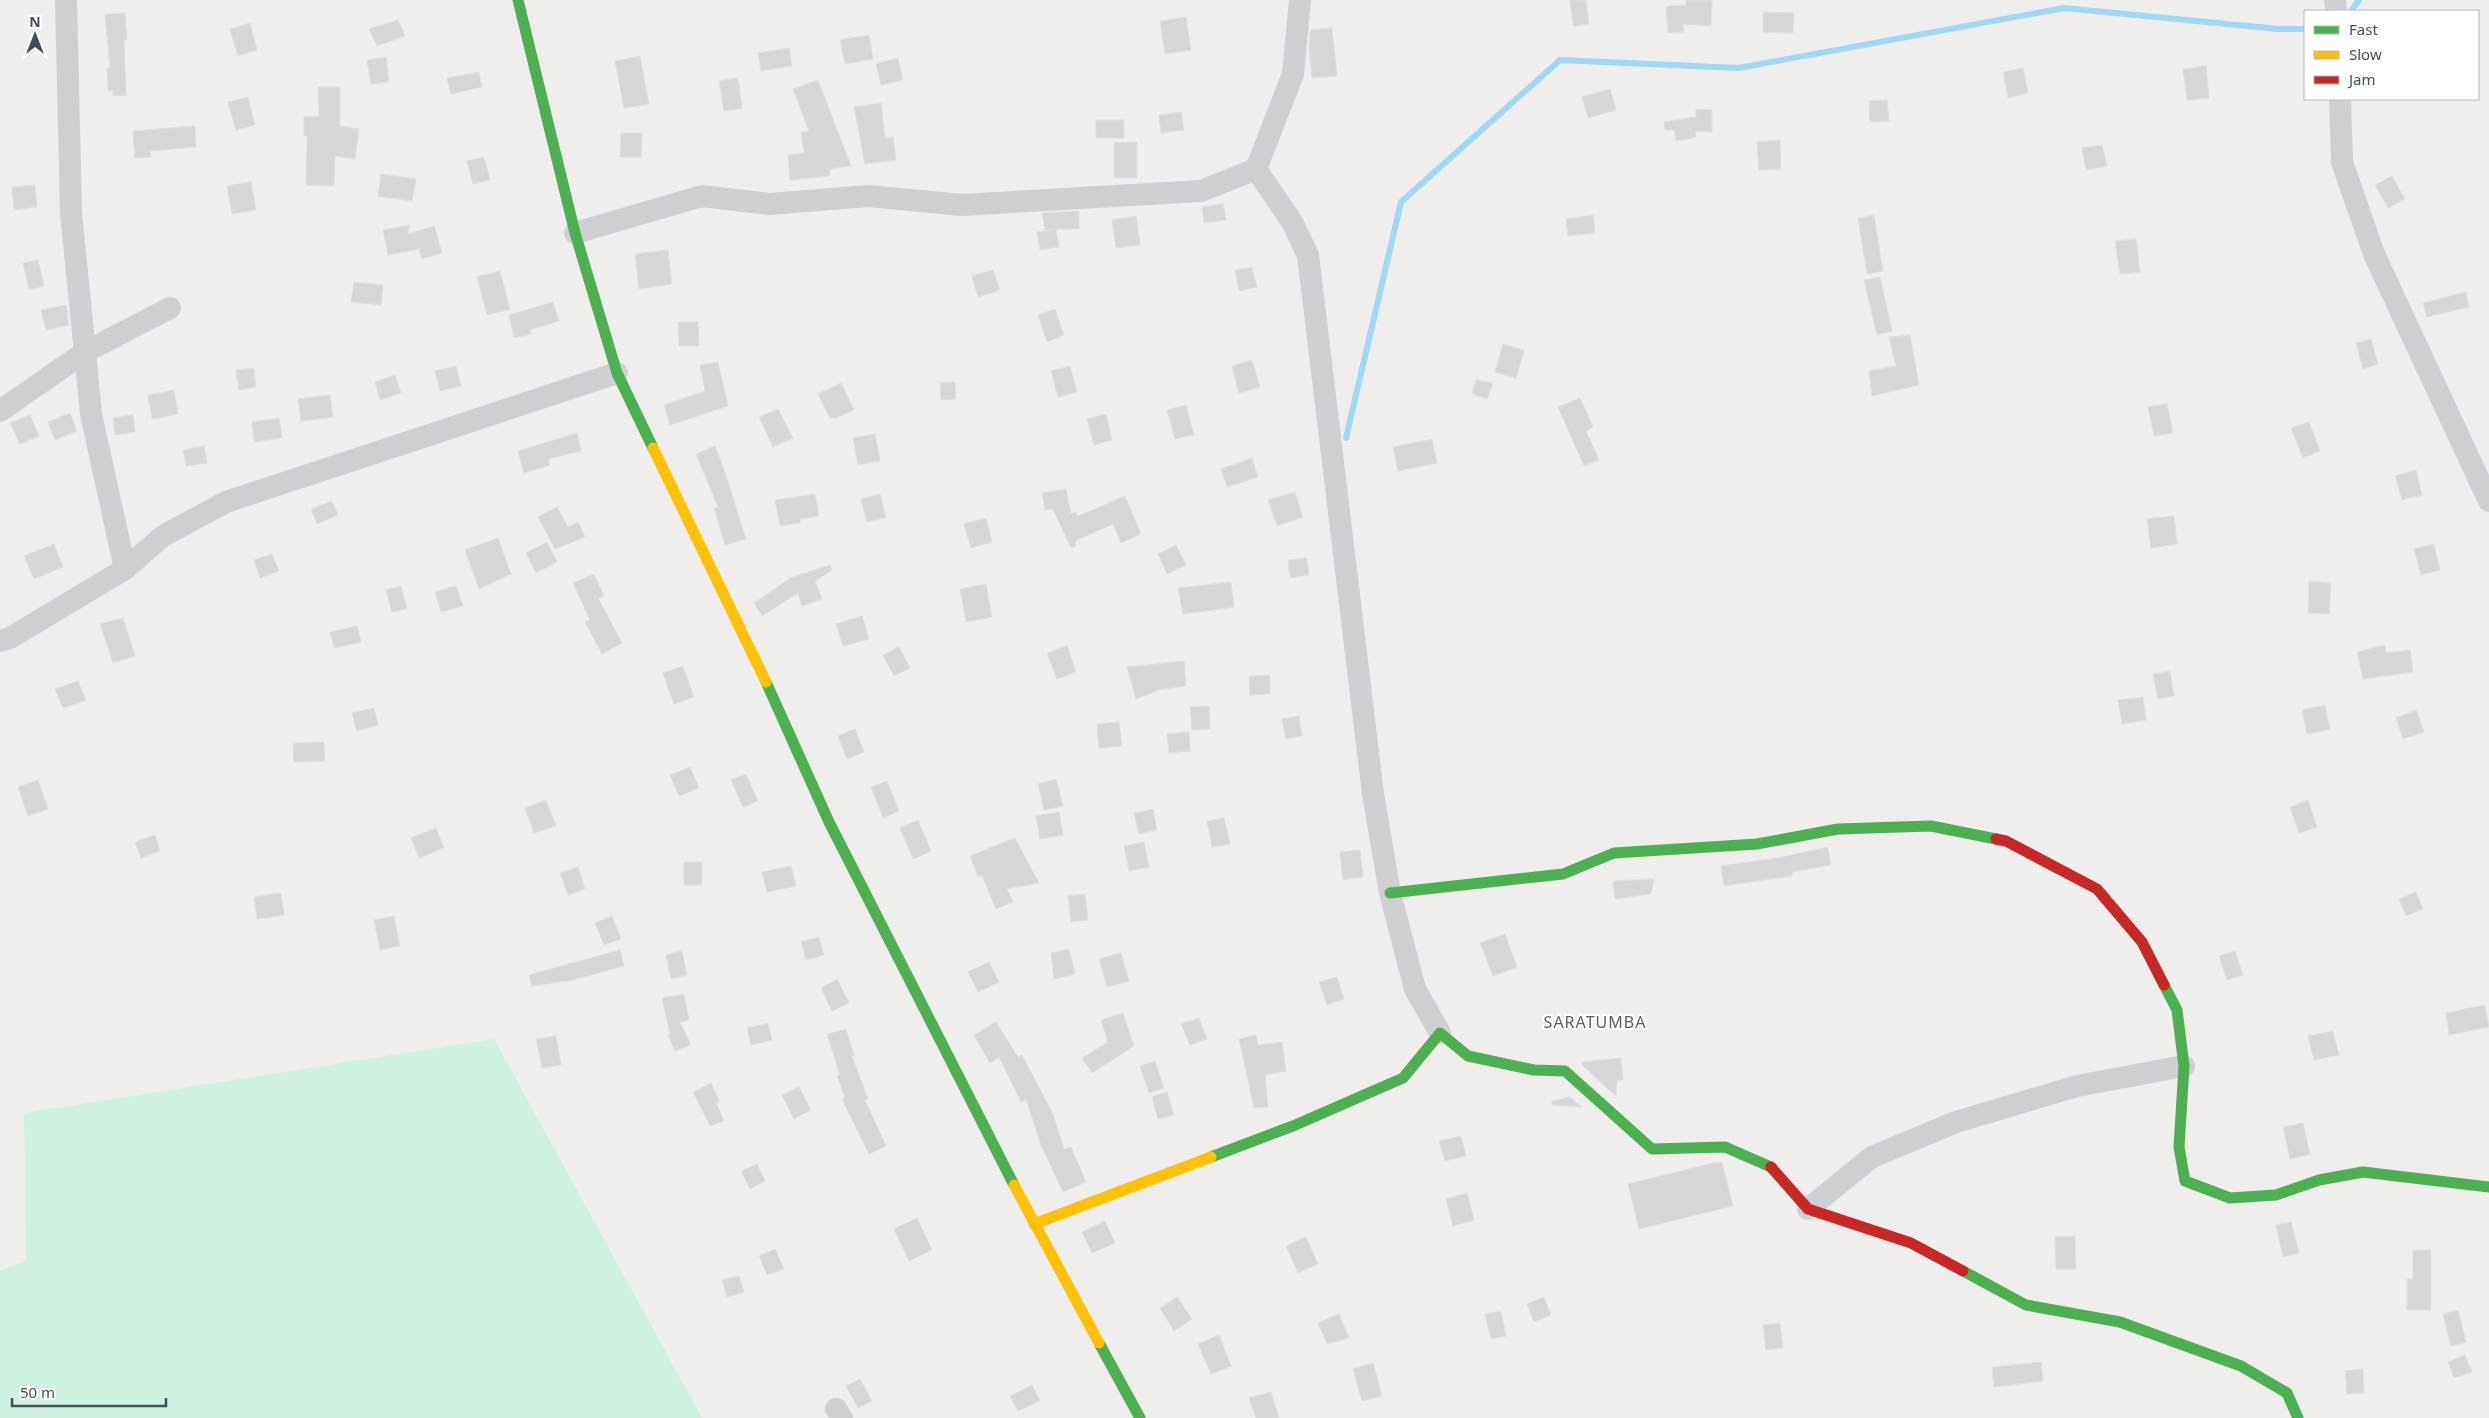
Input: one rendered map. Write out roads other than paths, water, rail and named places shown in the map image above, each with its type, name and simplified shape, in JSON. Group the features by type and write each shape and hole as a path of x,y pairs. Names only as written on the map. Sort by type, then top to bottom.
{"street":[{"path":"66,0 71,213 85,352 92,414 125,569"},
{"path":"518,0 575,233 617,373 741,628 829,822 1034,1224 1140,1418"},
{"path":"575,233 702,196 769,204 869,196 962,205 1201,190 1256,169 1293,74 1307,1"},
{"path":"2340,100 2342,162 2374,254 2489,501"},
{"path":"1256,169 1292,222 1308,255 1373,794 1390,893 1414,989 1440,1033 1468,1056 1534,1070 1565,1071 1652,1149 1725,1147 1769,1165 1808,1210 1911,1243 2026,1305 2120,1322 2241,1366 2287,1393 2298,1418"},
{"path":"0,411 85,352 170,308"},
{"path":"0,641 10,638 125,569 163,536 226,502 617,373"},
{"path":"1390,893 1563,874 1614,853 1757,844 1838,829 1931,826 2006,841 2097,889 2142,942 2177,1010 2184,1066 2180,1147 2185,1181 2230,1198 2276,1195 2319,1180 2363,1172 2489,1187"},
{"path":"1034,1224 1293,1126 1403,1078 1440,1033"},
{"path":"1808,1210 1872,1156 1956,1122 2077,1086 2184,1066"}],"waterway":[{"path":"2352,10 2359,0"},
{"path":"1346,438 1401,202 1560,60 1739,68 2064,8 2278,29 2304,29"}],"district":[{"name":"SARATUMBA","path":"1595,1022"}]}
